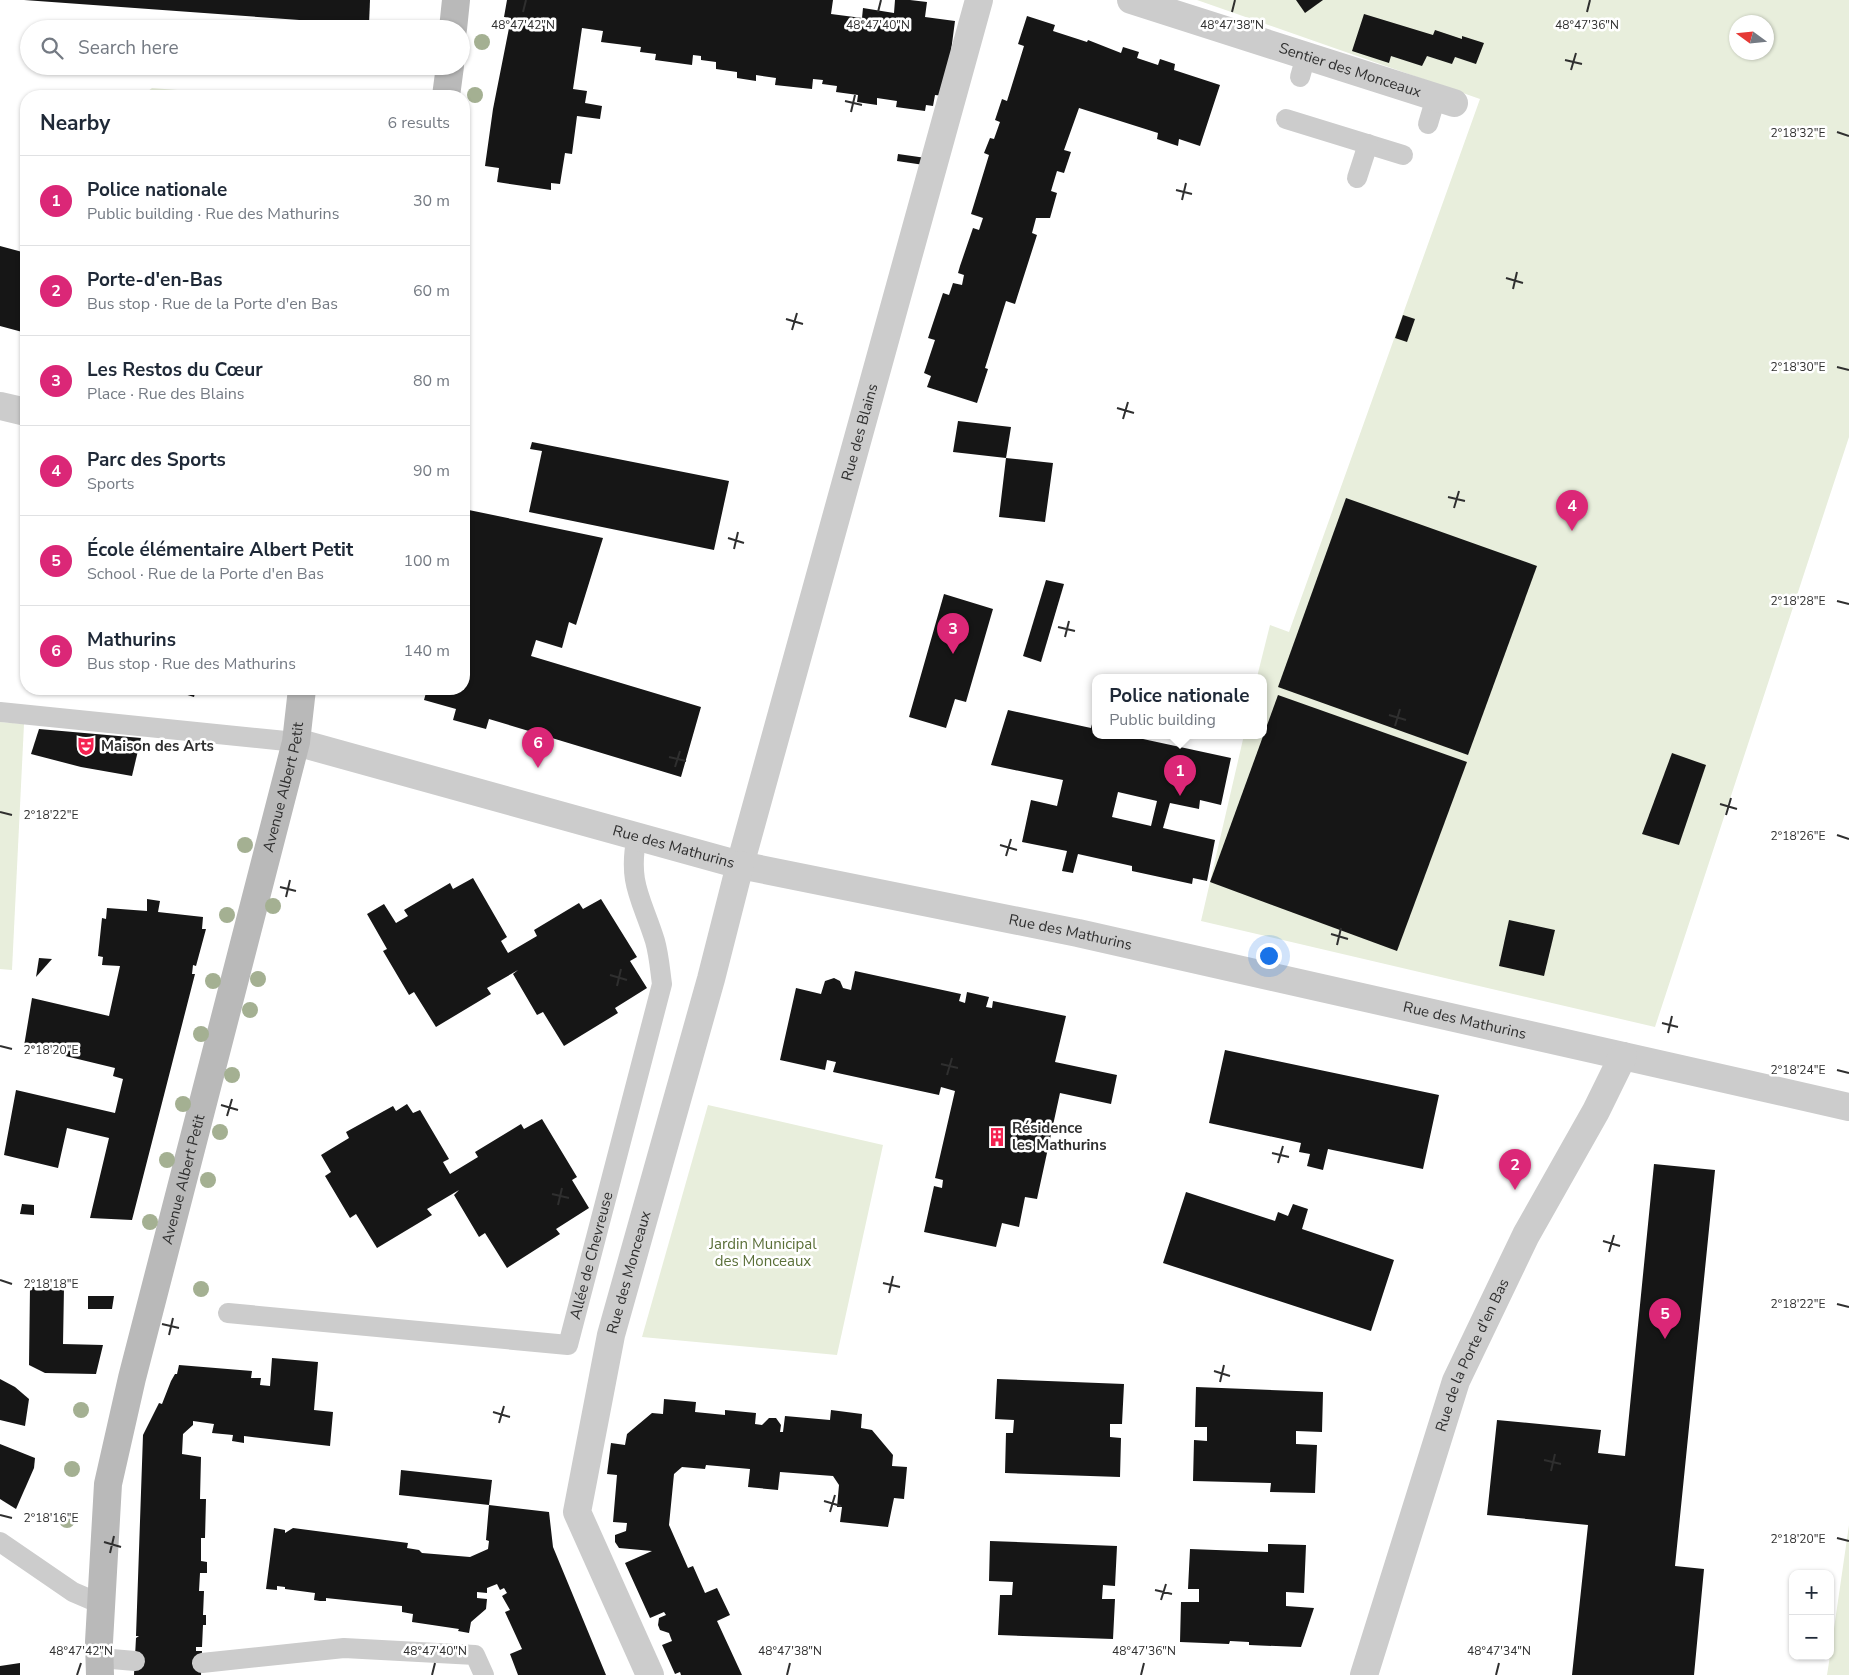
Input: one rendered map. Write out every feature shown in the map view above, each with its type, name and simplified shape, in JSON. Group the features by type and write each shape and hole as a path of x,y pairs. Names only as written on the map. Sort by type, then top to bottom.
{"main road":[{"path":"454,20 456,0"},
{"path":"447,90 449,75"},
{"name":"Avenue Albert Petit","path":"100,1667 101,1604 108,1484 114,1455 132,1378 296,742 301,695"}],"street":[{"name":"Rue des Blains","path":"740,865 979,0"},
{"name":"Sentier des Monceaux","path":"1131,0 1303,67 1445,100"},
{"path":"0,406 20,411"},
{"name":"Rue des Mathurins","path":"296,742 740,865 1078,933 1849,1107"},
{"name":"Rue des Monceaux","path":"650,1675 577,1512 611,1335 711,979 740,865"},
{"name":"Rue de la Porte d'en Bas","path":"1364,1675 1456,1381 1526,1235 1596,1111 1623,1056"}],"lane":[{"path":"1428,124 1445,100"},
{"path":"1286,119 1403,154"},
{"path":"1357,178 1368,144"},
{"path":"0,712 296,742"},
{"name":"Allée de Chevreuse","path":"228,1313 568,1345 662,984 656,943 635,886 632,858 637,836"},
{"path":"0,1542 73,1592 101,1604"},
{"path":"202,1662 344,1648 475,1655 484,1675"},
{"path":"100,1667 135,1661"}],"green space":[{"path":"1197,0 1849,0 1849,437 1655,1027 1201,921 1243,739 1267,739 1267,674 1258,674 1270,625 1289,632 1480,99"},
{"path":"152,88 177,90 150,90"},
{"path":"0,722 24,724 12,970 0,969"},
{"name":"Jardin Municipal des Monceaux","path":"708,1105 883,1145 837,1355 642,1337"},
{"path":"1849,1525 1849,1675 1827,1675 1829,1660 1834,1660 1834,1628"}],"building":[{"path":"24,0 370,0 369,20 300,20"},
{"path":"507,0 833,0 831,14 862,18 863,8 894,13 895,0 910,0 927,2 925,17 955,21 945,96 935,95 933,106 926,105 925,111 896,107 897,101 877,98 877,105 857,102 858,95 836,92 837,86 822,84 823,80 813,79 812,89 775,85 776,78 756,75 756,81 737,78 737,72 716,69 716,62 701,60 701,56 693,55 692,65 655,60 656,54 640,52 641,47 601,42 603,31 582,28 573,89 587,91 585,103 602,106 600,119 577,116 572,154 565,153 560,184 551,183 551,190 497,182 499,168 485,166 493,109 511,18 504,17"},
{"path":"1296,0 1323,0 1305,13"},
{"path":"1364,14 1433,35 1435,30 1462,39 1462,36 1484,43 1476,64 1455,57 1452,64 1427,56 1422,66 1391,56 1389,63 1352,51"},
{"path":"1027,16 1055,25 1053,31 1087,42 1088,40 1121,53 1123,47 1139,52 1137,58 1158,65 1160,59 1175,64 1174,70 1220,85 1200,146 1179,139 1178,146 1157,139 1158,133 1079,108 1064,150 1071,152 1064,173 1057,171 1051,191 1057,193 1050,218 1036,218 1032,233 1037,235 1015,304 1006,301 985,368 988,369 977,403 927,387 931,376 924,373 935,340 928,338 943,293 949,295 953,283 962,285 964,275 958,273 960,266 973,228 979,230 983,218 971,214 989,155 984,153 990,138 994,139 1000,122 995,120 1002,99 1007,101 1024,46 1018,44"},
{"path":"898,154 926,158 924,165 897,161"},
{"path":"0,246 20,251 20,331 0,326"},
{"path":"1403,315 1415,319 1407,342 1395,338"},
{"path":"958,421 1011,427 1006,458 953,452"},
{"path":"532,442 729,481 714,550 529,512 542,451 530,449"},
{"path":"1006,458 1053,463 1045,522 999,517"},
{"path":"1346,498 1537,566 1468,755 1278,687"},
{"path":"470,510 603,538 576,625 569,622 562,648 536,640 531,656 701,707 681,777 489,719 486,729 453,720 456,709 424,700 425,695 470,695"},
{"path":"1046,580 1064,584 1041,662 1023,656"},
{"path":"944,594 993,609 966,702 955,699 946,728 909,717"},
{"path":"1278,695 1467,762 1397,951 1210,882 1262,739 1267,739 1267,725"},
{"path":"1008,710 1091,728 1092,724 1092,739 1143,739 1231,758 1221,805 1200,800 1199,809 1170,803 1163,828 1215,840 1207,881 1193,878 1192,884 1132,871 1132,866 1078,854 1073,873 1062,871 1067,851 1022,842 1031,800 1057,806 1063,780 991,765","holes":["1118,792 1157,801 1151,826 1112,817"]},
{"name":"Maison des Arts","path":"39,729 141,738 132,776 81,767 31,754"},
{"path":"1672,753 1706,765 1679,845 1642,834"},
{"path":"473,878 507,937 501,941 508,953 537,936 534,930 579,903 583,909 601,899 637,957 630,961 647,988 615,1008 618,1013 564,1046 543,1012 537,1015 513,974 518,970 487,988 491,994 436,1027 414,992 409,995 383,951 387,949 367,914 384,904 396,923 408,916 404,910 450,883 453,889"},
{"path":"147,899 160,901 158,912 203,917 202,929 206,929 196,966 193,965 192,974 195,974 132,1220 90,1218 109,1138 67,1128 58,1168 4,1155 16,1090 115,1113 123,1079 113,1076 115,1068 24,1046 32,998 109,1016 120,966 102,965 103,957 98,956 102,918 106,919 107,908 147,911"},
{"path":"1509,920 1555,930 1544,976 1499,966"},
{"path":"39,958 52,959 36,977"},
{"name":"Résidence les Mathurins","path":"855,971 961,994 959,1001 965,1003 967,992 989,997 986,1007 992,1008 993,1001 1066,1016 1055,1062 1117,1075 1111,1104 1060,1093 1037,1199 1025,1197 1019,1227 1002,1223 996,1247 924,1232 934,1186 942,1188 943,1180 935,1178 955,1091 941,1087 939,1095 833,1072 836,1062 827,1060 825,1070 780,1060 796,988 821,994 825,981 834,978 840,981 843,988 851,990"},
{"path":"1225,1050 1439,1095 1423,1169 1328,1149 1323,1170 1307,1166 1310,1154 1299,1152 1301,1143 1209,1123"},
{"path":"407,1104 413,1113 420,1110 449,1159 443,1162 450,1174 478,1157 475,1152 521,1124 524,1129 542,1119 577,1177 572,1180 589,1208 556,1229 560,1234 507,1268 485,1233 479,1237 454,1195 459,1190 427,1209 432,1215 377,1248 356,1214 350,1218 325,1176 331,1172 321,1155 349,1138 346,1132 393,1106 396,1111"},
{"path":"1654,1164 1715,1170 1675,1566 1704,1569 1694,1675 1572,1675 1588,1525 1487,1515 1497,1420 1601,1430 1598,1453 1625,1456"},
{"path":"1186,1192 1275,1221 1278,1212 1288,1216 1293,1204 1308,1209 1302,1229 1394,1260 1371,1331 1163,1263"},
{"path":"22,1204 34,1205 34,1215 20,1214"},
{"path":"30,1287 64,1287 63,1344 103,1345 96,1374 45,1373 29,1365"},
{"path":"88,1296 114,1296 112,1309 88,1309"},
{"path":"272,1358 318,1362 314,1410 333,1412 330,1446 244,1436 244,1443 232,1441 233,1435 212,1433 214,1424 193,1421 193,1425 183,1434 182,1454 201,1457 200,1499 206,1499 205,1538 201,1538 201,1561 207,1562 207,1573 200,1573 199,1591 204,1591 203,1615 206,1615 206,1625 203,1625 202,1647 196,1647 196,1651 202,1651 201,1675 134,1675 136,1638 139,1636 136,1636 143,1435 159,1403 162,1404 171,1381 175,1374 177,1374 179,1365 252,1371 251,1378 261,1378 260,1385 270,1386"},
{"path":"0,1379 15,1387 29,1399 25,1426 0,1420"},
{"path":"997,1379 1124,1384 1122,1424 1110,1424 1110,1437 1121,1438 1120,1477 1005,1473 1006,1433 1013,1433 1014,1420 995,1419"},
{"path":"1196,1387 1323,1392 1322,1432 1296,1431 1296,1444 1317,1445 1315,1493 1270,1492 1271,1483 1193,1481 1194,1440 1207,1441 1207,1427 1195,1427"},
{"path":"664,1399 696,1402 695,1412 725,1415 725,1410 756,1413 755,1424 762,1425 769,1418 776,1418 781,1425 780,1432 783,1432 785,1416 830,1420 831,1410 862,1414 861,1428 872,1430 893,1455 892,1466 907,1467 904,1499 894,1498 888,1527 840,1522 842,1507 837,1507 839,1485 833,1476 780,1472 778,1490 748,1487 750,1469 706,1465 705,1469 682,1467 674,1474 669,1525 688,1568 693,1566 705,1593 717,1588 730,1615 717,1621 742,1675 681,1675 680,1672 675,1674 662,1645 672,1641 669,1633 660,1630 658,1625 659,1618 666,1615 664,1612 650,1618 625,1563 652,1551 619,1548 615,1542 615,1535 626,1531 627,1523 613,1522 617,1475 607,1474 611,1443 625,1445 627,1434 652,1413 663,1414"},
{"path":"0,1444 35,1458 34,1468 16,1509 0,1499"},
{"path":"401,1470 492,1480 489,1505 399,1495"},
{"path":"489,1505 549,1512 553,1547 606,1675 518,1675 510,1654 522,1649 505,1612 510,1610 502,1596 507,1593 504,1588 500,1590 497,1584 487,1588 487,1593 477,1592 477,1598 487,1599 486,1609 471,1622 469,1633 458,1631 459,1629 412,1622 413,1614 402,1612 402,1606 326,1598 326,1601 320,1601 314,1600 315,1593 285,1589 285,1587 277,1586 277,1590 266,1589 274,1528 285,1530 285,1533 293,1528 408,1543 407,1548 419,1550 422,1553 470,1557 488,1549 489,1541 486,1540"},
{"path":"990,1541 1117,1546 1115,1586 1103,1585 1102,1599 1115,1599 1113,1639 998,1635 1000,1595 1012,1595 1013,1582 989,1581"},
{"path":"1268,1544 1306,1545 1304,1593 1286,1592 1286,1606 1314,1608 1301,1647 1249,1645 1249,1642 1230,1641 1229,1644 1180,1642 1181,1602 1199,1602 1199,1589 1188,1589 1190,1549 1268,1552"},
{"path":"20,1663 20,1675 0,1675 0,1666"}],"place":[{"name":"Parc des Sports","path":"1572,531"},
{"name":"Les Restos du Cœur","path":"953,654"},
{"name":"Maison des Arts","path":"86,746"},
{"name":"Mathurins","path":"538,768"},
{"name":"Police nationale","path":"1180,796"},
{"name":"Résidence les Mathurins","path":"997,1137"},
{"name":"Porte-d'en-Bas","path":"1515,1190"},
{"name":"École élémentaire Albert Petit","path":"1665,1339"}]}
